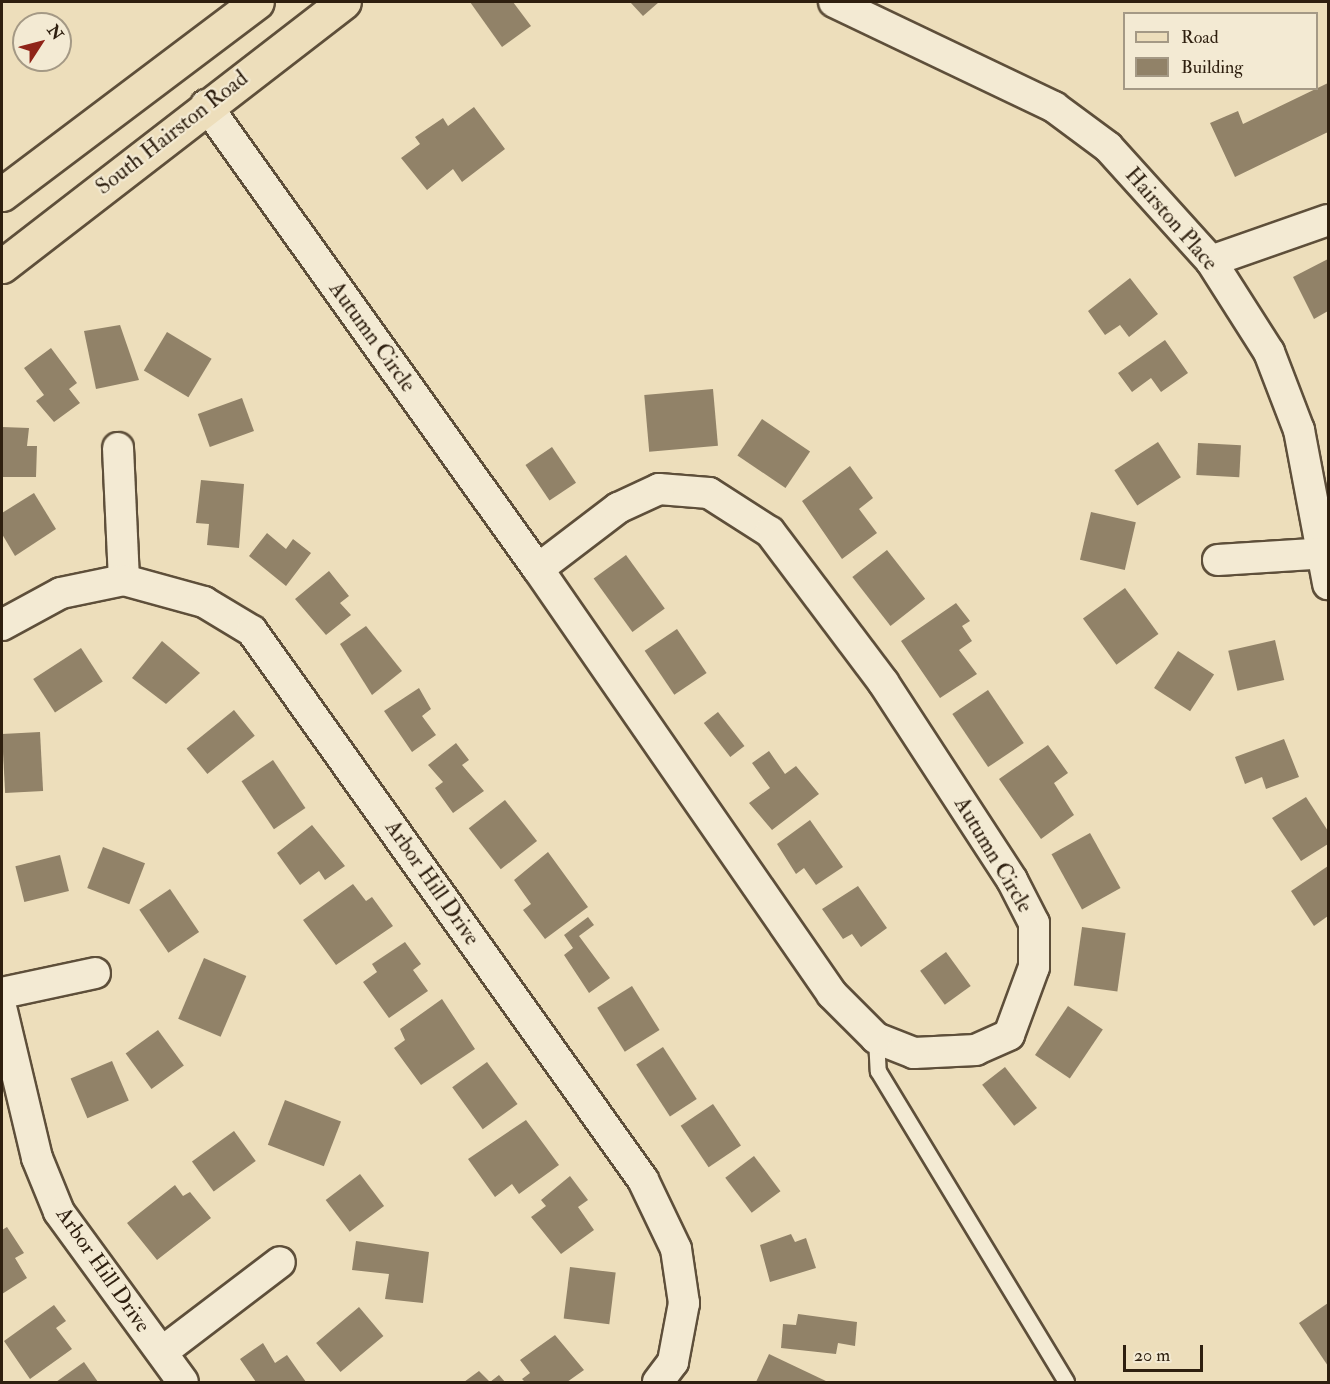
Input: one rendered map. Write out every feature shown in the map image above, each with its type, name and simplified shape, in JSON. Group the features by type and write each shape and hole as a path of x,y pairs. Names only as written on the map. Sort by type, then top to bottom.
{"main road":[{"path":"2,194 257,2"},
{"name":"South Hairston Road","path":"2,266 206,105 344,2"}],"street":[{"name":"Hairston Place","path":"834,2 1054,107 1108,147 1211,261 1269,352 1299,430 1327,553 1329,584"},
{"name":"Autumn Circle","path":"206,105 538,569 832,993 876,1038 914,1053 976,1050 1010,1035 1034,967 1034,923 1012,880 883,682 770,532 709,493 659,489 618,508 538,569"},
{"path":"1211,261 1329,220"},
{"path":"118,448 124,580"},
{"path":"1218,560 1327,553"},
{"name":"Arbor Hill Drive","path":"2,625 61,593 124,580 204,602 252,631 643,1180 676,1249 684,1303 673,1362 658,1383"},
{"path":"2,993 95,973"},
{"name":"Arbor Hill Drive","path":"2,1011 37,1158 59,1212 183,1383"},
{"path":"162,1352 280,1262"}],"lane":[{"path":"876,1038 878,1071 1066,1383"}],"building":[{"path":"470,2 513,2 531,26 502,47"},
{"path":"630,2 659,2 643,16"},
{"path":"1328,83 1328,132 1235,177 1210,123 1238,111 1243,124 1313,90 1318,90"},
{"path":"474,107 505,149 462,182 453,169 427,190 401,158 420,144 415,137 443,118 448,126"},
{"path":"1328,259 1328,311 1314,319 1293,277"},
{"path":"1130,278 1158,314 1129,337 1120,325 1105,335 1088,311"},
{"path":"120,325 139,380 96,389 84,331"},
{"path":"167,332 212,359 188,397 144,371"},
{"path":"1165,340 1188,373 1161,392 1151,378 1132,392 1118,373"},
{"path":"51,348 77,383 69,389 80,403 54,422 36,401 44,395 24,368"},
{"path":"713,389 718,446 649,452 644,395"},
{"path":"242,398 254,431 210,447 198,414"},
{"path":"762,419 810,451 785,488 737,455"},
{"path":"2,427 29,428 27,446 37,446 36,477 2,477"},
{"path":"1158,442 1181,477 1137,506 1114,470"},
{"path":"1198,443 1241,445 1239,477 1196,475"},
{"path":"552,447 576,483 550,501 525,465"},
{"path":"850,466 873,498 859,509 877,533 842,559 802,501"},
{"path":"201,480 244,484 239,548 207,545 209,524 196,523"},
{"path":"34,493 56,529 15,556 2,534 2,513"},
{"path":"1091,512 1136,522 1125,570 1080,560"},
{"path":"267,533 286,549 293,539 311,553 286,586 249,556"},
{"path":"887,550 925,599 890,626 852,577"},
{"path":"626,555 665,608 632,632 594,579"},
{"path":"329,571 349,596 340,603 351,615 326,635 295,599"},
{"path":"1125,588 1159,634 1116,665 1083,619"},
{"path":"956,603 970,621 962,626 972,641 959,650 977,674 940,698 901,641"},
{"path":"366,626 402,671 372,695 340,644"},
{"path":"677,629 707,673 674,695 645,651"},
{"path":"1275,640 1284,680 1237,691 1228,651"},
{"path":"162,641 200,673 166,704 132,678"},
{"path":"81,648 103,682 55,713 33,679"},
{"path":"1178,651 1214,674 1190,711 1154,688"},
{"path":"419,688 431,709 422,716 436,735 412,752 384,711"},
{"path":"988,690 1024,743 988,767 952,714"},
{"path":"234,710 255,736 207,774 187,748"},
{"path":"718,712 744,746 730,757 704,723"},
{"path":"40,732 43,791 5,793 2,734"},
{"path":"1284,739 1299,777 1266,789 1262,777 1245,784 1235,757"},
{"path":"456,743 469,760 462,765 484,791 453,813 435,788 443,782 428,765"},
{"path":"1048,745 1068,773 1054,783 1074,815 1041,839 999,779"},
{"path":"769,751 785,774 796,766 819,794 772,830 749,803 770,788 752,763"},
{"path":"273,760 305,808 274,829 241,781"},
{"path":"1306,797 1328,831 1328,844 1301,861 1272,818"},
{"path":"505,800 537,841 501,869 469,828"},
{"path":"810,820 843,867 816,885 804,868 796,874 777,844"},
{"path":"312,825 345,866 325,880 319,871 300,885 277,853"},
{"path":"1090,833 1121,888 1082,909 1052,854"},
{"path":"103,847 145,863 129,904 87,888"},
{"path":"548,852 588,907 545,939 523,910 531,904 514,880"},
{"path":"60,855 69,891 24,902 15,866"},
{"path":"1328,866 1328,916 1314,926 1291,891"},
{"path":"353,884 366,901 372,897 393,926 336,965 303,920"},
{"path":"858,886 887,928 861,947 852,934 843,939 822,909"},
{"path":"170,889 199,932 168,953 139,910"},
{"path":"588,917 594,925 579,936 610,978 589,993 564,955 573,948 564,935"},
{"path":"1082,927 1126,933 1117,992 1074,985"},
{"path":"405,942 421,964 413,970 428,991 389,1018 363,982 377,972 372,964"},
{"path":"946,952 971,986 945,1005 920,971"},
{"path":"204,958 246,976 221,1037 178,1019"},
{"path":"632,986 660,1030 625,1052 597,1008"},
{"path":"442,999 475,1049 421,1085 394,1048 405,1040 400,1029"},
{"path":"1068,1006 1103,1029 1070,1078 1035,1055"},
{"path":"158,1030 184,1066 152,1089 126,1054"},
{"path":"663,1047 697,1099 670,1116 636,1064"},
{"path":"112,1061 129,1101 87,1118 71,1079"},
{"path":"487,1062 518,1104 483,1129 452,1087"},
{"path":"1005,1067 1037,1108 1014,1126 982,1085"},
{"path":"285,1100 341,1122 324,1166 268,1145"},
{"path":"713,1104 741,1145 709,1167 681,1126"},
{"path":"526,1120 559,1165 519,1194 512,1184 495,1197 468,1159"},
{"path":"234,1131 256,1161 214,1191 192,1162"},
{"path":"754,1156 780,1191 752,1213 725,1178"},
{"path":"360,1174 384,1206 350,1232 326,1200"},
{"path":"570,1176 588,1200 578,1207 594,1230 561,1254 531,1217 546,1206 541,1200"},
{"path":"175,1185 183,1196 190,1192 211,1218 157,1260 127,1223"},
{"path":"7,1227 24,1253 15,1258 27,1278 2,1294 2,1230"},
{"path":"791,1234 795,1242 806,1238 816,1268 770,1282 760,1245"},
{"path":"356,1241 429,1252 423,1303 385,1299 389,1274 352,1270"},
{"path":"570,1267 616,1273 609,1324 564,1319"},
{"path":"1328,1303 1328,1366 1299,1323"},
{"path":"54,1305 66,1321 56,1328 72,1349 30,1379 4,1341"},
{"path":"359,1307 383,1336 341,1372 316,1343"},
{"path":"798,1314 857,1322 855,1346 838,1343 836,1354 781,1348 783,1324 796,1325"},
{"path":"555,1335 584,1370 567,1382 525,1382 522,1379 530,1373 520,1360"},
{"path":"263,1343 275,1363 287,1355 306,1382 256,1382 240,1359"},
{"path":"769,1354 828,1382 756,1382"},
{"path":"84,1362 98,1382 56,1382"},
{"path":"479,1371 490,1382 464,1382"},
{"path":"499,1375 505,1382 490,1382"}]}
